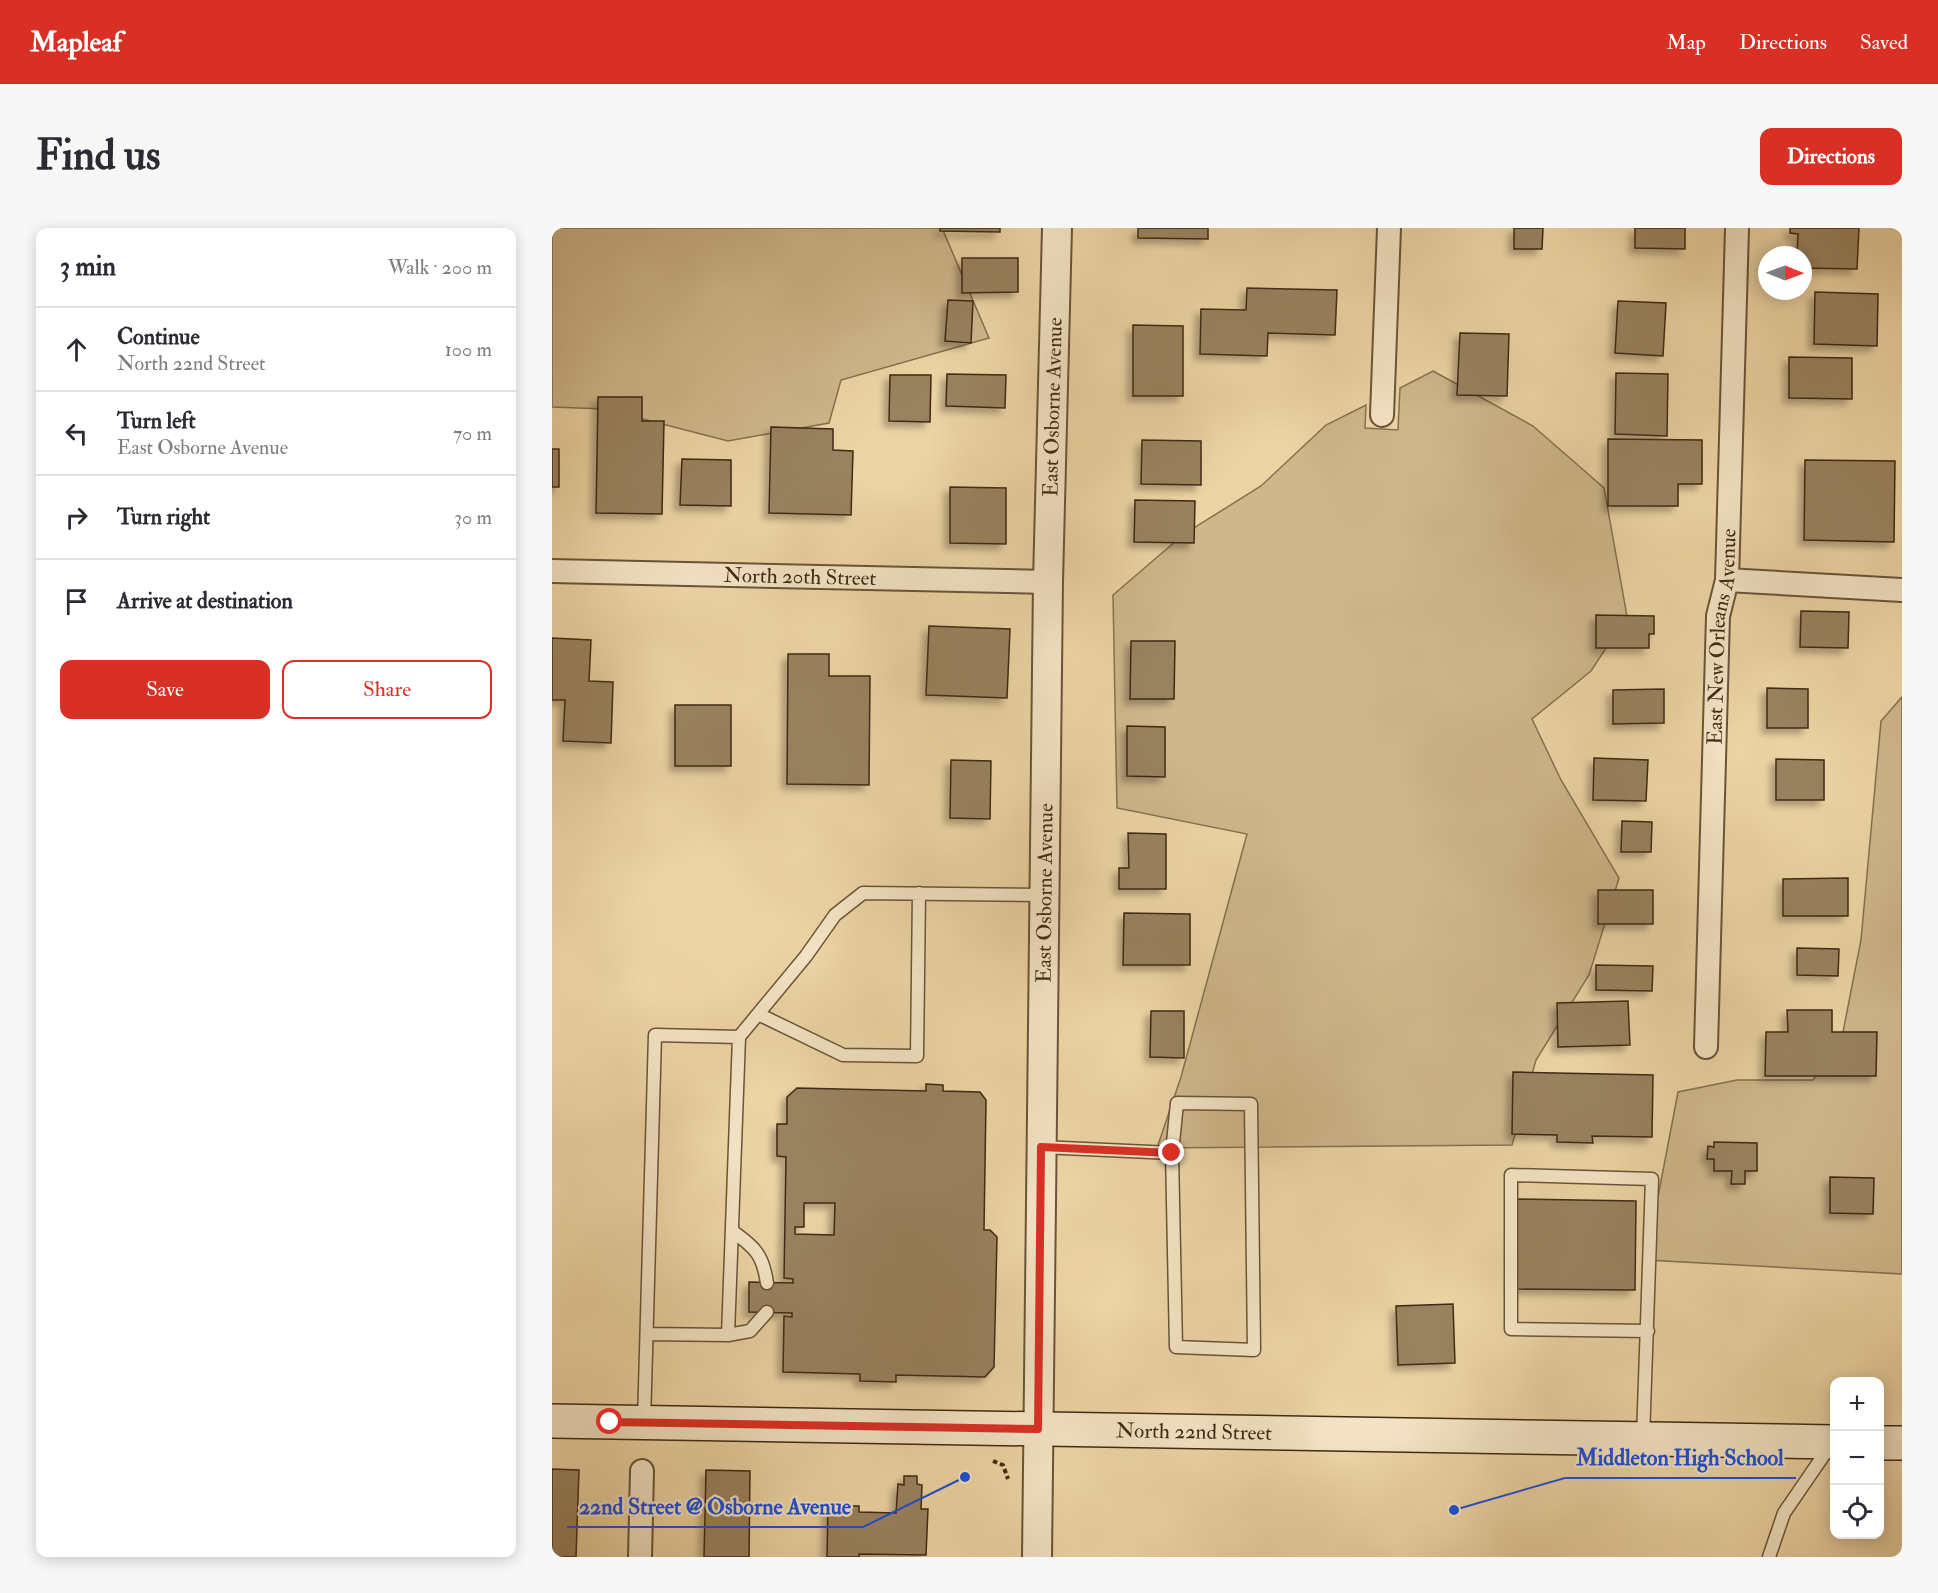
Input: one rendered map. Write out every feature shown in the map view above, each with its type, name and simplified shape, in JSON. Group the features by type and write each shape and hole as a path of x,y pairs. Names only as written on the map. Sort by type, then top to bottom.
{"main road":[{"name":"North 22nd Street","path":"552,1421 1830,1442"},
{"path":"1884,1443 1902,1443"}],"street":[{"name":"East Osborne Avenue","path":"1037,1557 1048,582 1057,228"},
{"path":"1382,414 1389,228"},
{"name":"East New Orleans Avenue","path":"1706,1047 1718,616 1727,580 1737,228"},
{"name":"North 20th Street","path":"552,571 1048,582"},
{"path":"1727,580 1902,590"},
{"path":"640,1557 642,1471"}],"lane":[{"path":"728,1335 739,1037 806,956 835,915 863,892 1044,895"},
{"path":"758,1014 843,1055 917,1056 919,894"},
{"path":"644,1422 655,1035 739,1037"},
{"path":"1177,1103 1251,1104 1254,1350 1176,1347 1172,1153 1177,1103"},
{"path":"1041,1147 1172,1153"},
{"path":"1643,1440 1648,1332 1652,1179 1511,1175 1511,1329 1648,1332"},
{"path":"732,1231 750,1244 764,1263 767,1283"},
{"path":"646,1334 728,1335 750,1331 767,1312"},
{"path":"1769,1557 1784,1513 1830,1446"}],"path":[{"path":"984,1457 1003,1465 1009,1481"}],"shaded area":[{"path":"552,228 942,228 989,338 841,380 829,423 728,441 604,409 552,407"},
{"path":"1433,371 1533,426 1604,488 1627,616 1591,671 1532,719 1561,780 1619,878 1589,975 1536,1060 1512,1145 1157,1148 1181,1077 1247,834 1117,808 1113,595 1184,534 1261,486 1326,425 1366,405 1365,428 1398,430 1400,388"},
{"path":"1902,697 1902,1274 1646,1260 1678,1092 1737,1080 1813,1080 1843,1032 1861,940 1881,721"}],"building":[{"path":"940,228 1000,228 1000,232 940,231"},
{"path":"1138,228 1208,228 1208,239 1138,238"},
{"path":"1514,228 1543,228 1542,249 1514,249"},
{"path":"1635,228 1685,228 1685,249 1635,248"},
{"path":"1790,228 1859,228 1857,269 1812,268 1812,246 1797,246 1798,234 1790,233"},
{"path":"962,258 1018,258 1018,292 962,293"},
{"path":"1247,288 1337,290 1335,335 1268,333 1267,356 1200,354 1201,309 1246,310"},
{"path":"1815,292 1878,294 1877,346 1814,344"},
{"path":"948,300 973,301 971,343 945,341"},
{"path":"1618,301 1666,303 1663,356 1615,353"},
{"path":"1133,325 1183,326 1183,396 1133,396"},
{"path":"1460,333 1509,334 1507,396 1457,395"},
{"path":"1789,357 1852,358 1852,399 1789,398"},
{"path":"1616,373 1668,374 1667,436 1615,434"},
{"path":"947,374 1006,375 1005,408 946,406"},
{"path":"890,375 931,375 930,422 889,421"},
{"path":"598,397 642,397 642,421 664,421 662,514 596,513"},
{"path":"771,427 833,429 833,450 853,451 851,515 769,513"},
{"path":"1608,439 1702,440 1702,484 1678,484 1678,506 1608,506"},
{"path":"1142,440 1201,441 1201,485 1141,484"},
{"path":"552,449 559,449 559,487 552,487"},
{"path":"682,459 731,460 731,506 680,505"},
{"path":"1805,460 1895,461 1894,542 1804,540"},
{"path":"950,487 1006,488 1006,544 950,543"},
{"path":"1135,500 1195,501 1194,543 1134,542"},
{"path":"1801,611 1849,612 1848,648 1800,647"},
{"path":"1596,615 1654,616 1654,634 1649,634 1649,648 1596,648"},
{"path":"929,626 1010,629 1007,698 926,695"},
{"path":"552,638 591,640 589,681 613,682 611,743 563,741 565,700 552,700"},
{"path":"1131,641 1175,641 1174,699 1130,699"},
{"path":"788,654 829,654 829,676 870,676 869,785 787,784"},
{"path":"1767,688 1808,689 1808,728 1767,728"},
{"path":"1664,689 1664,723 1613,724 1613,690"},
{"path":"675,705 731,705 731,766 675,766"},
{"path":"1127,726 1165,727 1165,777 1127,776"},
{"path":"1594,758 1648,760 1646,801 1593,800"},
{"path":"1776,759 1824,760 1824,800 1776,800"},
{"path":"951,760 991,761 990,819 950,818"},
{"path":"1622,821 1652,822 1651,852 1621,852"},
{"path":"1128,833 1166,834 1166,889 1119,889 1119,868 1129,868"},
{"path":"1848,878 1848,916 1783,916 1783,879"},
{"path":"1598,890 1653,890 1653,924 1598,924"},
{"path":"1124,913 1190,914 1190,965 1123,965"},
{"path":"1797,948 1839,949 1838,976 1797,975"},
{"path":"1596,965 1653,966 1652,991 1596,990"},
{"path":"1628,1001 1630,1045 1558,1047 1557,1003"},
{"path":"1787,1010 1832,1010 1832,1032 1877,1032 1876,1076 1765,1076 1766,1032 1788,1032"},
{"path":"1151,1011 1184,1011 1184,1058 1150,1057"},
{"path":"1513,1072 1653,1075 1652,1137 1592,1136 1593,1143 1557,1142 1557,1135 1512,1134"},
{"path":"926,1084 943,1085 943,1091 980,1092 986,1100 984,1230 990,1230 997,1237 994,1367 985,1377 896,1375 896,1382 860,1381 860,1374 783,1372 784,1316 792,1317 792,1313 749,1312 749,1282 793,1283 793,1279 784,1278 786,1157 777,1156 777,1124 787,1124 787,1097 797,1088 926,1091","holes":["804,1203 835,1203 834,1235 795,1234 795,1227 804,1227"]},
{"path":"1714,1142 1757,1143 1757,1171 1745,1171 1745,1184 1731,1184 1732,1171 1714,1171 1714,1159 1707,1159 1708,1146 1714,1147"},
{"path":"1830,1177 1874,1178 1873,1214 1830,1213"},
{"path":"1516,1199 1636,1201 1635,1290 1514,1289"},
{"path":"1453,1304 1455,1363 1398,1365 1396,1306"},
{"path":"552,1469 579,1470 576,1557 552,1557"},
{"path":"706,1470 750,1471 749,1557 704,1557"},
{"path":"904,1476 917,1476 917,1484 922,1485 921,1509 928,1509 926,1555 859,1554 859,1557 827,1557 828,1506 859,1506 859,1512 896,1513 898,1484 904,1485"}],"place":[{"name":"22nd Street @ Osborne Avenue","path":"965,1477"},
{"name":"Middleton High School","path":"1454,1510"}],"route":[{"path":"610,1422 1038,1429 1041,1147 1172,1153"}]}
